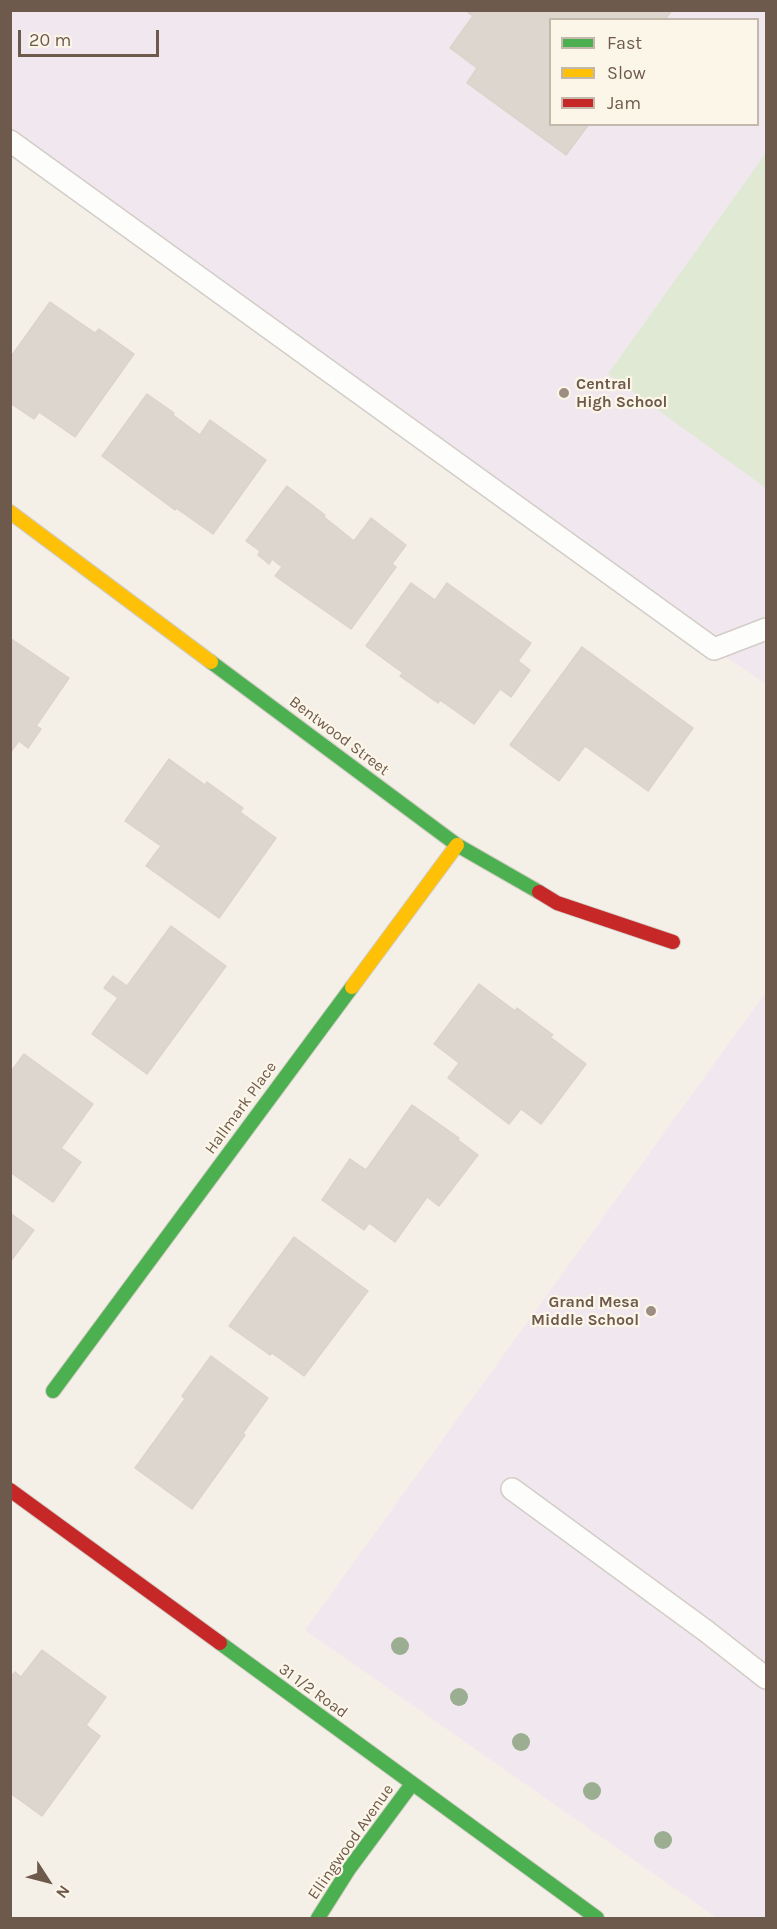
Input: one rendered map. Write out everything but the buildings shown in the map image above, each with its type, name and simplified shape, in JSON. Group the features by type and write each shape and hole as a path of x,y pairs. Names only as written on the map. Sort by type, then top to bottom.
{"street":[{"name":"Bentwood Street","path":"10,512 457,845 557,903 673,942"},
{"name":"Hallmark Place","path":"53,1391 457,845"},
{"name":"31 1/2 Road","path":"10,1490 597,1918"},
{"name":"Ellingwood Avenue","path":"318,1918 349,1869 412,1784"}],"lane":[{"path":"10,141 714,649 766,629"},
{"path":"512,1489 706,1631 766,1678"}],"shaded area":[{"name":"Central High School","path":"11,11 766,11 766,684 714,649 11,137"},
{"name":"Grand Mesa Middle School","path":"766,992 766,1918 717,1918 305,1630"}],"green space":[{"path":"766,153 766,488 608,374"}],"traffic: fast":[{"path":"211,662 457,845 539,892"},
{"path":"53,1391 352,987"},
{"path":"220,1643 597,1918"},
{"path":"318,1918 349,1869 412,1784"}],"traffic: slow":[{"path":"10,512 211,662"},
{"path":"352,987 457,845"}],"traffic: jam":[{"path":"539,892 557,903 673,942"},
{"path":"10,1490 220,1643"}],"place":[{"name":"Central High School","path":"564,393"},
{"name":"Grand Mesa Middle School","path":"651,1311"}]}
